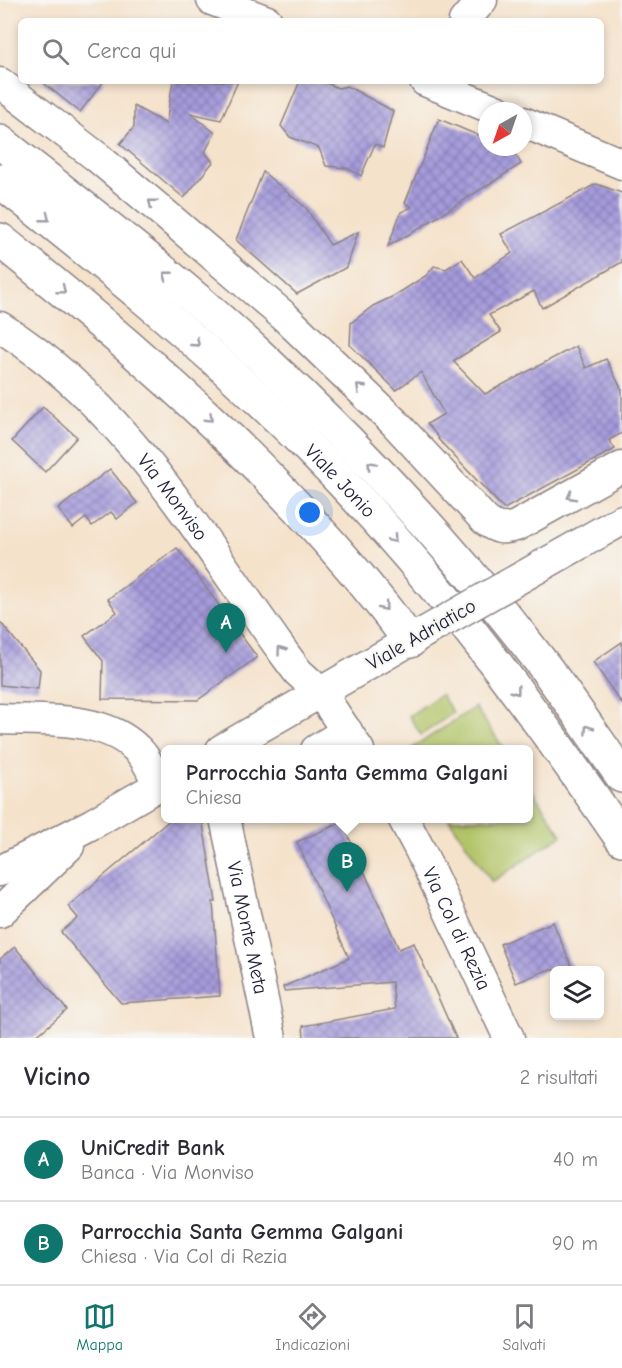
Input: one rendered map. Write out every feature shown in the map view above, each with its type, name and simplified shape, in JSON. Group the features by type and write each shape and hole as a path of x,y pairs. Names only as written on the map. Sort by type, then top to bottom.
{"main road":[{"name":"Viale Jonio","path":"0,142 194,298 261,357 338,432 466,570 541,662 622,776"},
{"name":"Viale Jonio","path":"0,181 126,282 237,379 302,441 358,500 418,567 486,652 622,838"},
{"path":"0,240 112,331 220,429 330,542 417,637"}],"street":[{"path":"212,0 259,18"},
{"path":"467,18 482,0"},
{"path":"0,83 97,157 260,295 393,421 494,527 505,529 516,526 622,467"},
{"path":"432,84 478,103"},
{"path":"532,126 622,164"},
{"name":"Via Monviso","path":"0,327 71,381 138,452 193,522 286,656 310,684 321,693"},
{"name":"Viale Adriatico","path":"230,745 622,520"},
{"path":"321,693 353,741 337,745"},
{"path":"0,719 68,722 109,731 136,747 161,781"},
{"path":"0,871 92,824 161,783"},
{"name":"Via Monte Meta","path":"226,823 271,1038"},
{"name":"Via Col di Rezia","path":"405,823 509,1038"},
{"path":"0,912 92,824"}],"green space":[{"path":"441,694 453,713 421,735 409,716"},
{"path":"475,707 501,745 417,745"},
{"path":"533,792 562,835 492,882 452,823 533,823"}],"building":[{"path":"45,84 102,84 80,112"},
{"path":"173,84 237,84 221,120 190,113 215,133 205,152 213,162 184,198 120,144 134,127 134,106 166,124"},
{"path":"299,84 328,84 338,88 347,86 393,111 383,148 375,144 361,176 347,168 326,166 319,148 290,137 281,126"},
{"path":"439,119 478,135 478,156 516,156 521,164 388,246 401,212 412,207 405,203"},
{"path":"263,172 306,208 330,245 358,232 347,267 297,294 236,240"},
{"path":"596,184 622,193 622,262 542,308 534,291 489,315 501,332 453,361 485,394 576,346 586,368 606,359 622,390 622,433 609,440 615,449 504,509 438,439 427,424 444,414 421,372 396,390 350,345 351,323 373,306 427,275 434,266 446,269 462,259 475,278 512,253 501,234"},
{"path":"43,407 77,437 45,472 12,441"},
{"path":"110,469 137,503 117,519 111,512 92,526 86,518 73,528 58,509"},
{"path":"177,548 257,657 198,700 102,699 103,661 84,636 117,612 108,599"},
{"path":"0,622 40,670 38,689 0,685"},
{"path":"622,642 622,704 593,662"},
{"path":"166,823 203,823 216,902 213,902 220,996 121,1003 61,932 78,918 68,906"},
{"path":"342,823 399,949 414,943 456,1038 304,1038 303,1026 395,1009 392,982 284,991 283,987 349,958 297,842"},
{"path":"553,922 571,966 550,966 550,970 516,983 500,944"},
{"path":"15,947 67,1010 34,1038 0,1038 0,959"}],"place":[{"name":"UniCredit Bank","path":"226,653"},
{"name":"Parrocchia Santa Gemma Galgani","path":"347,892"}]}
